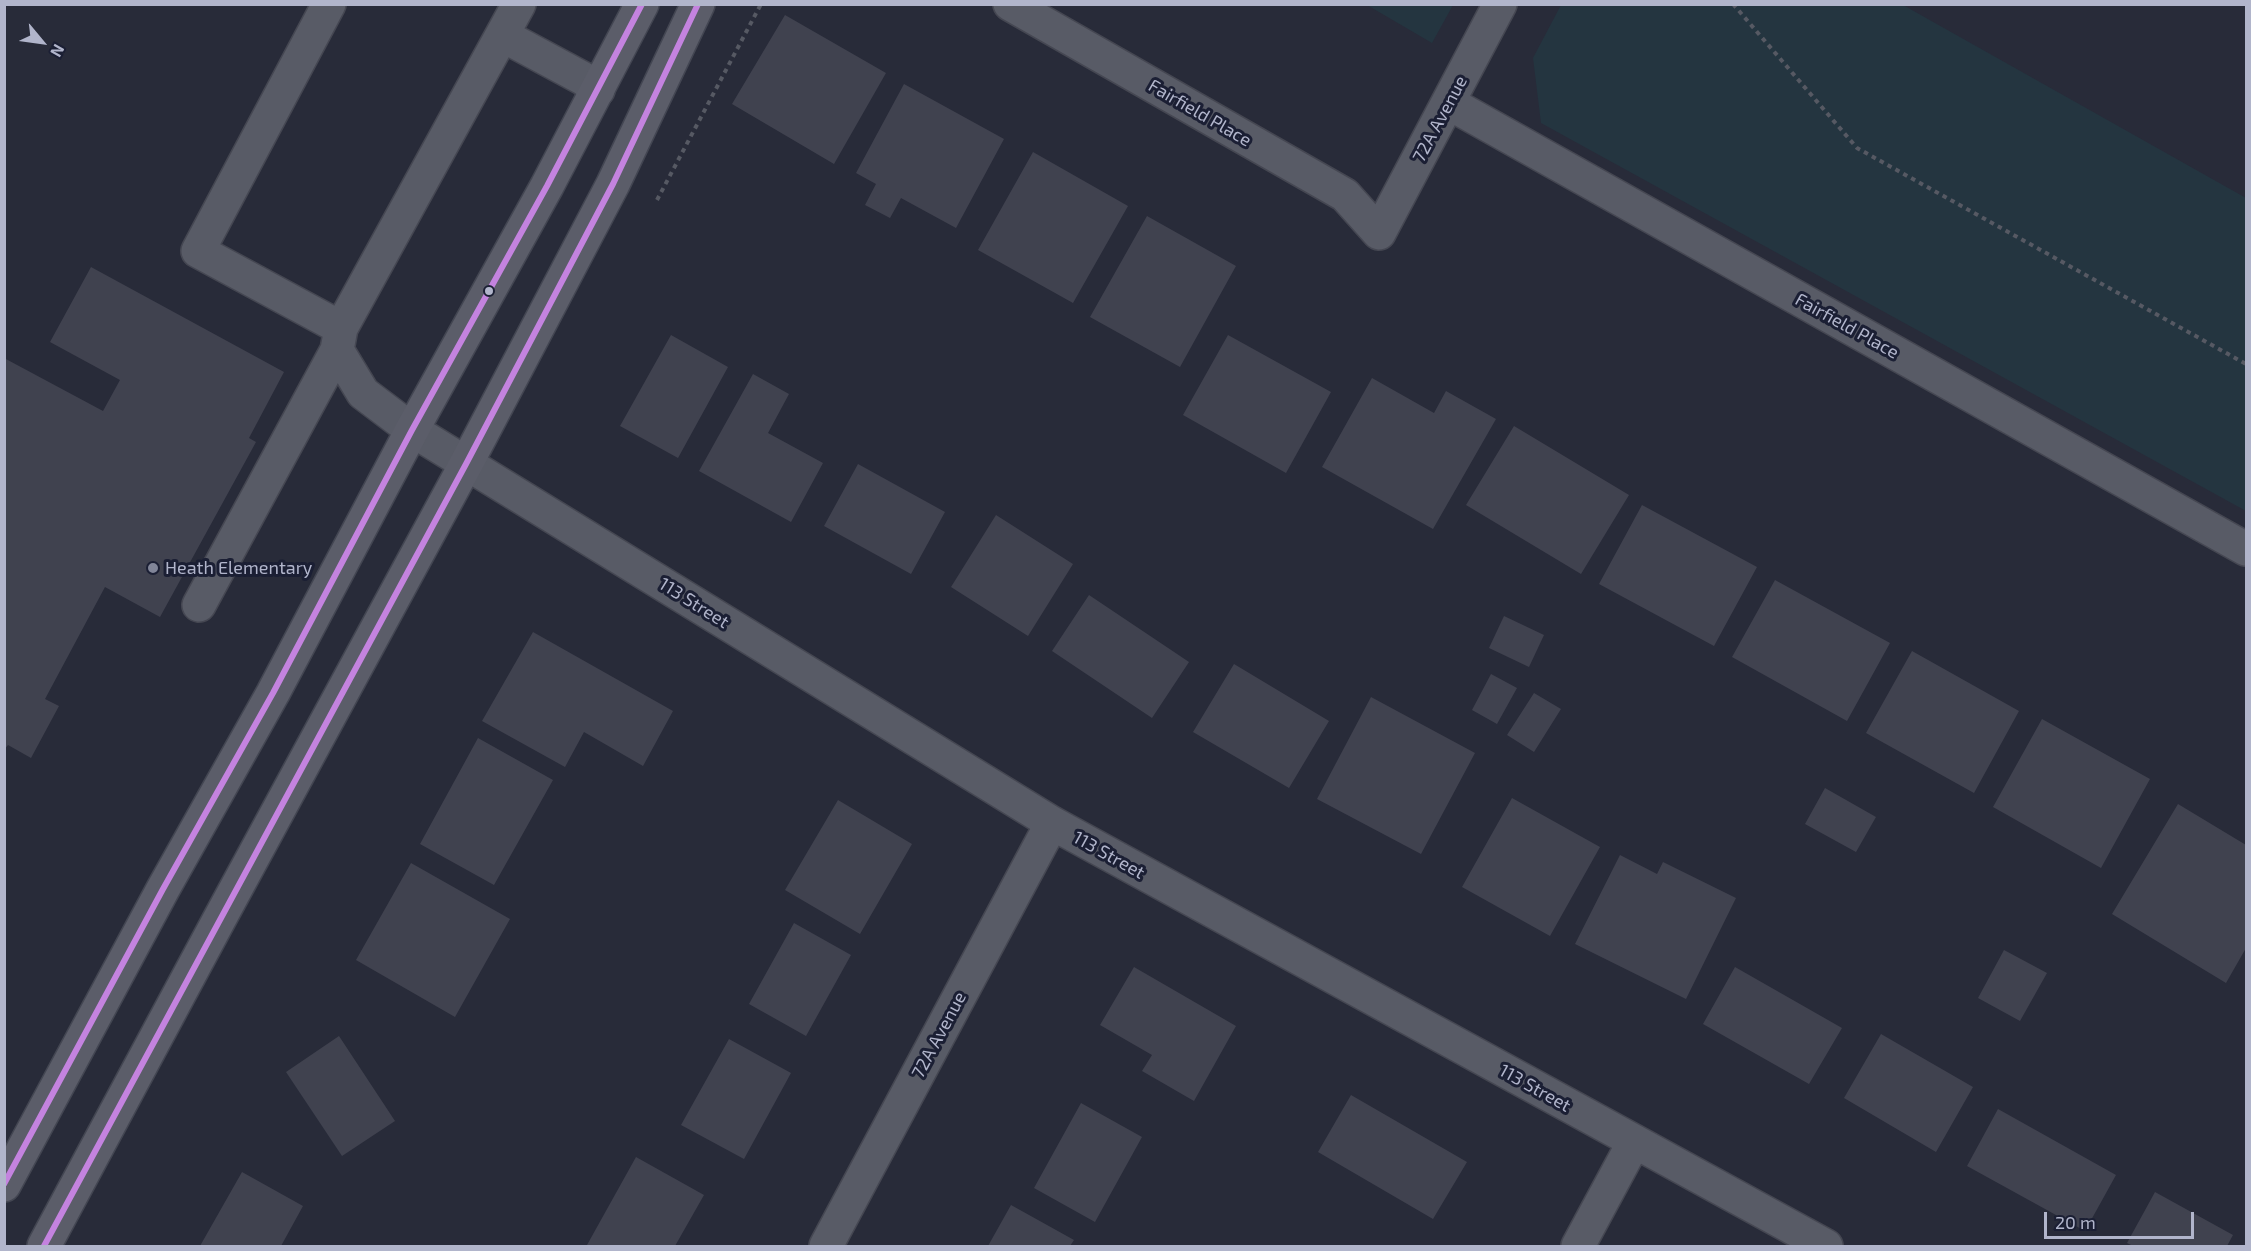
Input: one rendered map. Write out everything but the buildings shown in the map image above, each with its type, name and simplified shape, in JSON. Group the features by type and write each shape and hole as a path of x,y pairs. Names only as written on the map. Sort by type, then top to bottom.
{"main road":[{"path":"4,1185 163,889 273,693 412,430 547,186 642,4"},
{"path":"44,1246 466,464 613,184 698,4"}],"street":[{"path":"329,4 198,251 339,339"},
{"path":"199,605 519,4"},
{"name":"Fairfield Place","path":"1010,4 1345,195 1379,233"},
{"name":"72A Avenue","path":"1379,233 1500,4"},
{"path":"502,35 584,79 597,90"},
{"name":"Fairfield Place","path":"1449,103 2247,549"},
{"name":"113 Street","path":"339,339 363,393 412,430 1052,824 1826,1246"},
{"name":"72A Avenue","path":"826,1246 1052,824"},
{"path":"1578,1246 1635,1142"}],"path":[{"path":"1733,4 1857,148 2247,364"}],"shaded area":[{"path":"1367,5 1453,5 1432,43"},
{"path":"1561,5 1903,5 2246,198 2246,511 1541,123 1533,58"}],"transit line":[{"path":"4,1184 163,889 273,693 412,430 547,186 642,4"},
{"path":"44,1246 466,464 613,184 698,4"}],"place":[{"name":"Heath Elementary","path":"153,568"}]}
